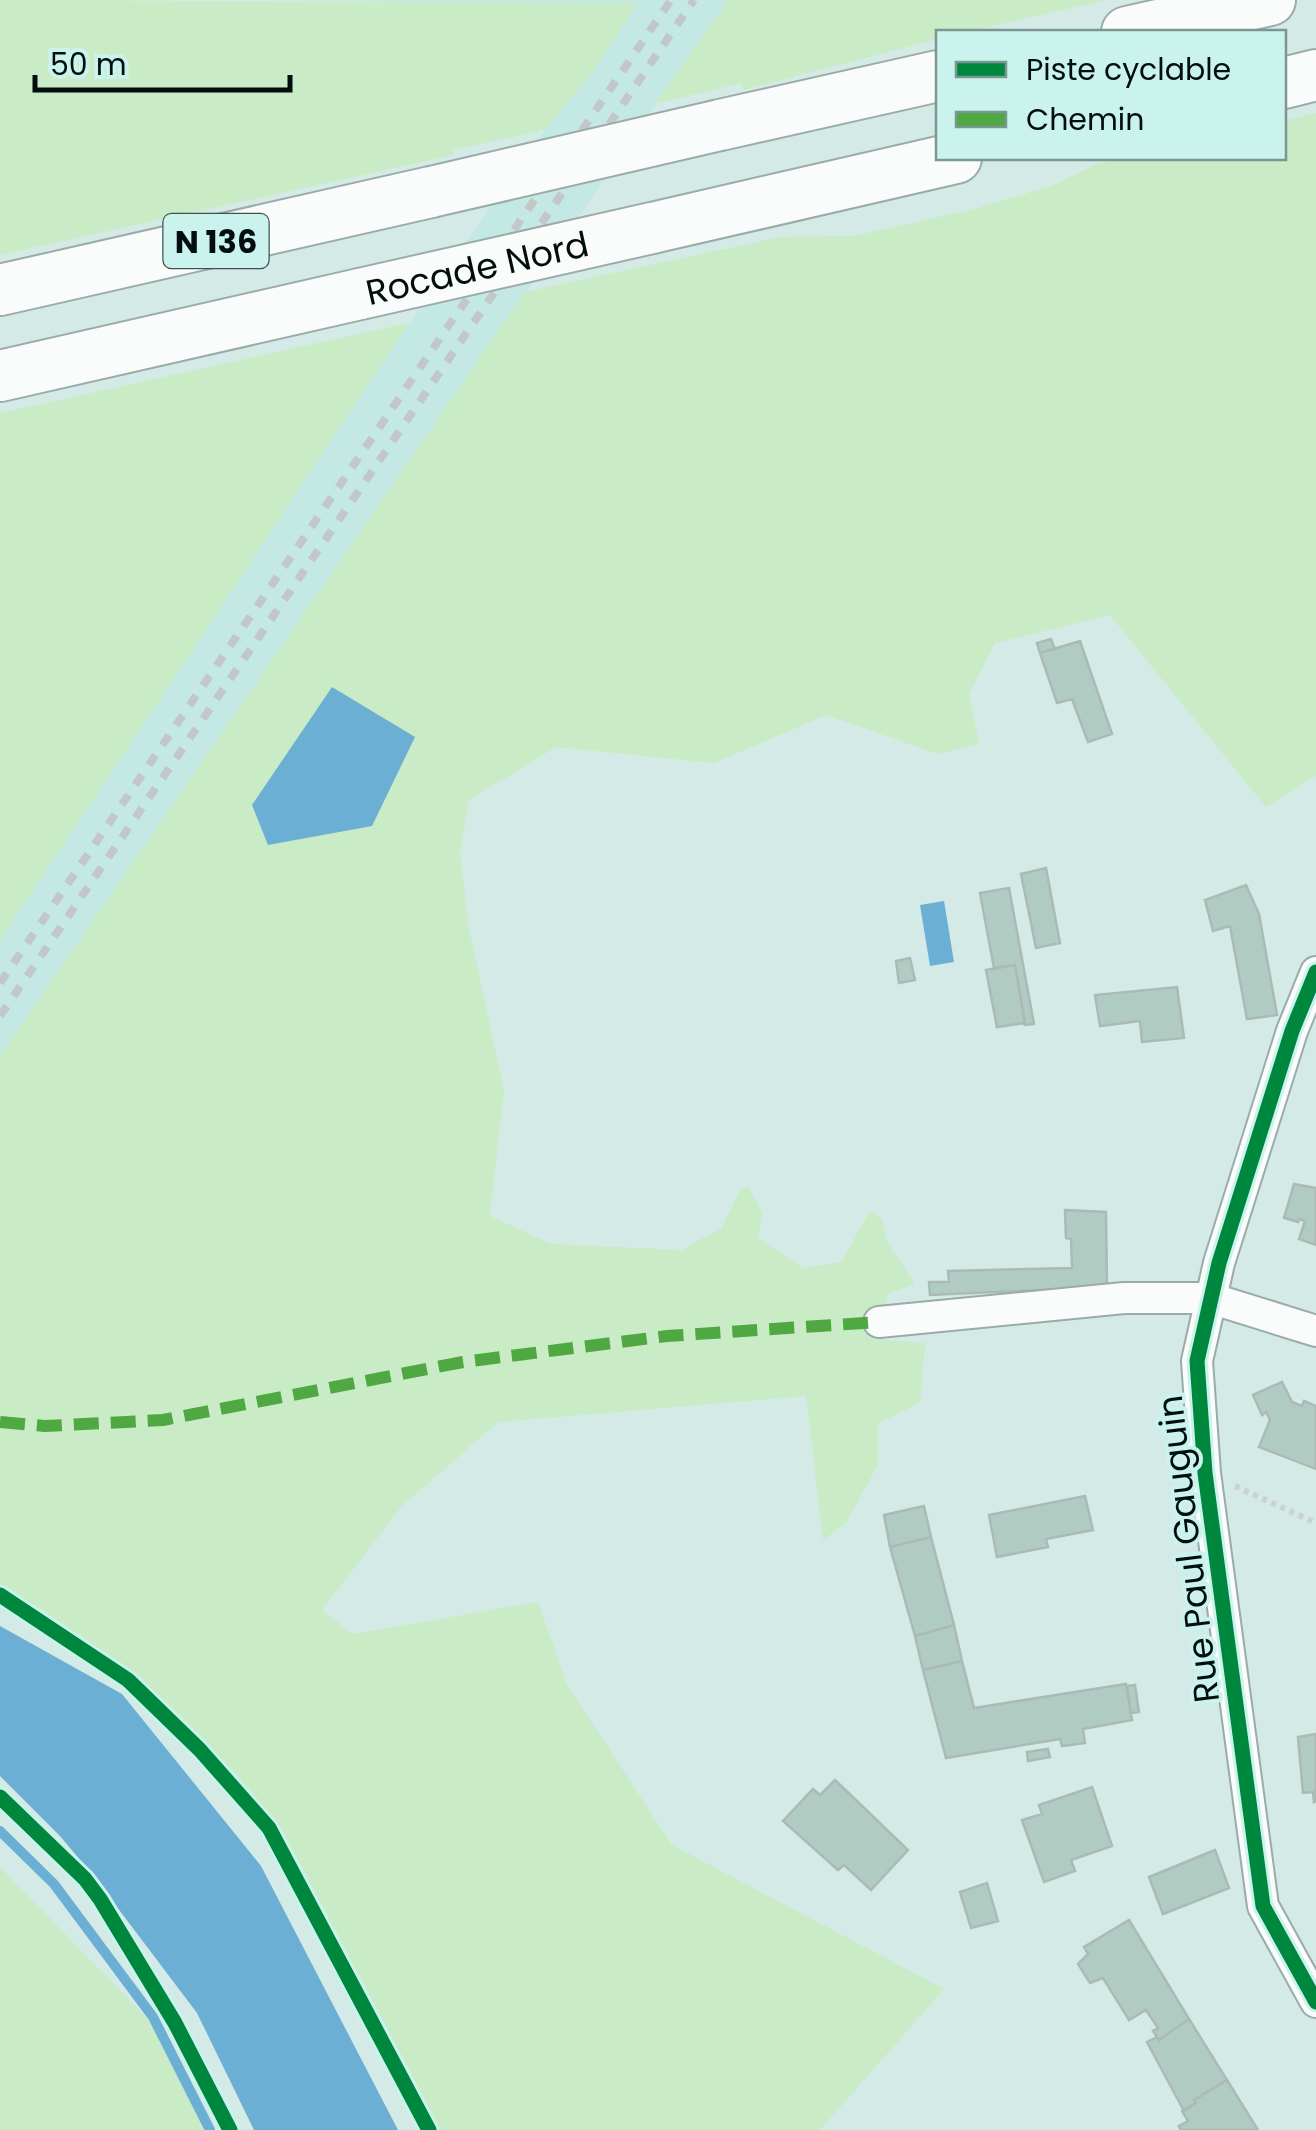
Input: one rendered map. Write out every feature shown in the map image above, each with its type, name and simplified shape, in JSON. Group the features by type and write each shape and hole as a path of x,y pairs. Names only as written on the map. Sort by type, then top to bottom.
{"highway":[{"path":"1137,30 1270,0"},
{"path":"1286,82 1316,75"},
{"name":"N 136","path":"0,290 936,76"},
{"name":"Rocade Nord","path":"0,376 947,160"}],"street":[{"name":"Rue Paul Gauguin","path":"1316,972 1292,1031 1210,1298 1197,1361 1205,1473 1262,1906 1316,2002"},
{"path":"879,1322 1124,1298 1210,1298 1316,1332"}],"path":[{"path":"1205,1473 1316,1523"}],"shaded area":[{"path":"267,0 728,0 0,1056 0,940 409,323 638,4"}],"green space":[{"path":"0,0 638,3 591,74 545,130 453,150 453,155 0,255"},
{"path":"728,0 1106,0 975,30 936,30 936,40 743,90 741,83 655,104"},
{"path":"1316,113 1316,776 1266,807 1110,615 995,643 969,694 979,744 938,754 826,715 714,763 556,747 469,800 460,854 469,929 504,1090 490,1216 551,1244 682,1250 721,1228 741,1188 749,1188 762,1213 758,1238 804,1268 842,1262 869,1212 882,1218 887,1242 915,1284 887,1294 884,1340 925,1343 920,1402 878,1424 878,1465 846,1523 823,1540 806,1396 498,1422 401,1507 322,1610 353,1634 538,1602 567,1685 672,1845 944,1989 820,2130 437,2130 410,2072 285,1843 246,1790 138,1679 0,1587 0,1056 525,292 781,237 854,236 974,209 1054,185 1099,163 1286,160 1286,120","holes":["332,687 372,826 323,832 252,805"]},
{"path":"409,323 0,940 0,413"},
{"path":"0,1867 160,2032 210,2130 0,2130"}],"water":[{"path":"332,687 415,737 372,826 268,845 252,805"},
{"path":"944,901 954,962 930,966 920,905"},
{"path":"0,1626 122,1694 261,1866 398,2130 254,2130 197,2013 92,1874 0,1776"}],"building":[{"path":"1051,639 1055,649 1040,653 1037,643"},
{"path":"1080,641 1112,734 1088,742 1072,699 1057,703 1040,653"},
{"path":"1046,868 1060,943 1036,948 1021,874"},
{"path":"1246,885 1259,914 1277,1015 1247,1019 1230,926 1213,931 1205,900"},
{"path":"1009,888 1034,1024 1025,1025 1015,965 994,968 980,893"},
{"path":"910,958 915,980 899,983 896,961"},
{"path":"1015,965 1025,1023 997,1027 986,970"},
{"path":"1177,987 1184,1038 1142,1042 1140,1021 1100,1026 1095,995"},
{"path":"1294,1184 1316,1188 1316,1245 1299,1239 1305,1221 1284,1218"},
{"path":"1065,1210 1106,1212 1107,1287 930,1295 929,1282 949,1282 948,1271 1072,1268"},
{"path":"1282,1382 1292,1402 1316,1406 1316,1469 1259,1447 1270,1420 1266,1412 1262,1415 1253,1395"},
{"path":"1085,1496 1093,1530 1046,1539 1048,1547 997,1557 989,1515"},
{"path":"924,1506 931,1537 890,1547 884,1515"},
{"path":"931,1537 954,1625 915,1636 890,1547"},
{"path":"954,1625 962,1661 923,1670 915,1636"},
{"path":"962,1661 974,1708 1126,1684 1132,1720 1083,1729 1085,1743 1062,1746 1060,1739 946,1758 923,1670"},
{"path":"1135,1685 1139,1712 1131,1713 1127,1686"},
{"path":"1316,1734 1314,1802 1313,1792 1303,1793 1298,1737"},
{"path":"1048,1749 1050,1757 1028,1761 1027,1752"},
{"path":"835,1780 908,1850 871,1890 844,1865 838,1870 783,1821 813,1789 820,1795"},
{"path":"1092,1787 1112,1846 1071,1860 1075,1871 1044,1882 1022,1820 1042,1814 1039,1805"},
{"path":"1215,1850 1229,1888 1163,1914 1149,1877"},
{"path":"987,1883 998,1921 971,1928 960,1892"},
{"path":"1129,1920 1189,2019 1159,2040 1153,2031 1158,2028 1146,2010 1129,2020 1103,1978 1090,1983 1078,1964 1088,1954 1084,1947"},
{"path":"1189,2019 1227,2080 1194,2100 1196,2103 1184,2111 1147,2042 1157,2037 1159,2040"},
{"path":"1227,2080 1258,2130 1181,2130 1179,2126 1188,2121 1182,2111"}],"waterway":[{"path":"0,1831 54,1884 153,2017 210,2130"}],"railway":[{"path":"0,983 671,0"},
{"path":"0,1016 694,0"}],"marked path":[{"path":"0,1422 45,1426 163,1420 463,1362 667,1336 879,1322"}],"cycle path":[{"path":"1316,972 1292,1031 1219,1263 1197,1361 1205,1473 1263,1906 1316,2002"},
{"path":"0,1595 128,1680 200,1750 269,1828 429,2130"},
{"path":"0,1797 85,1879 100,1899 175,2023 230,2130"}]}
